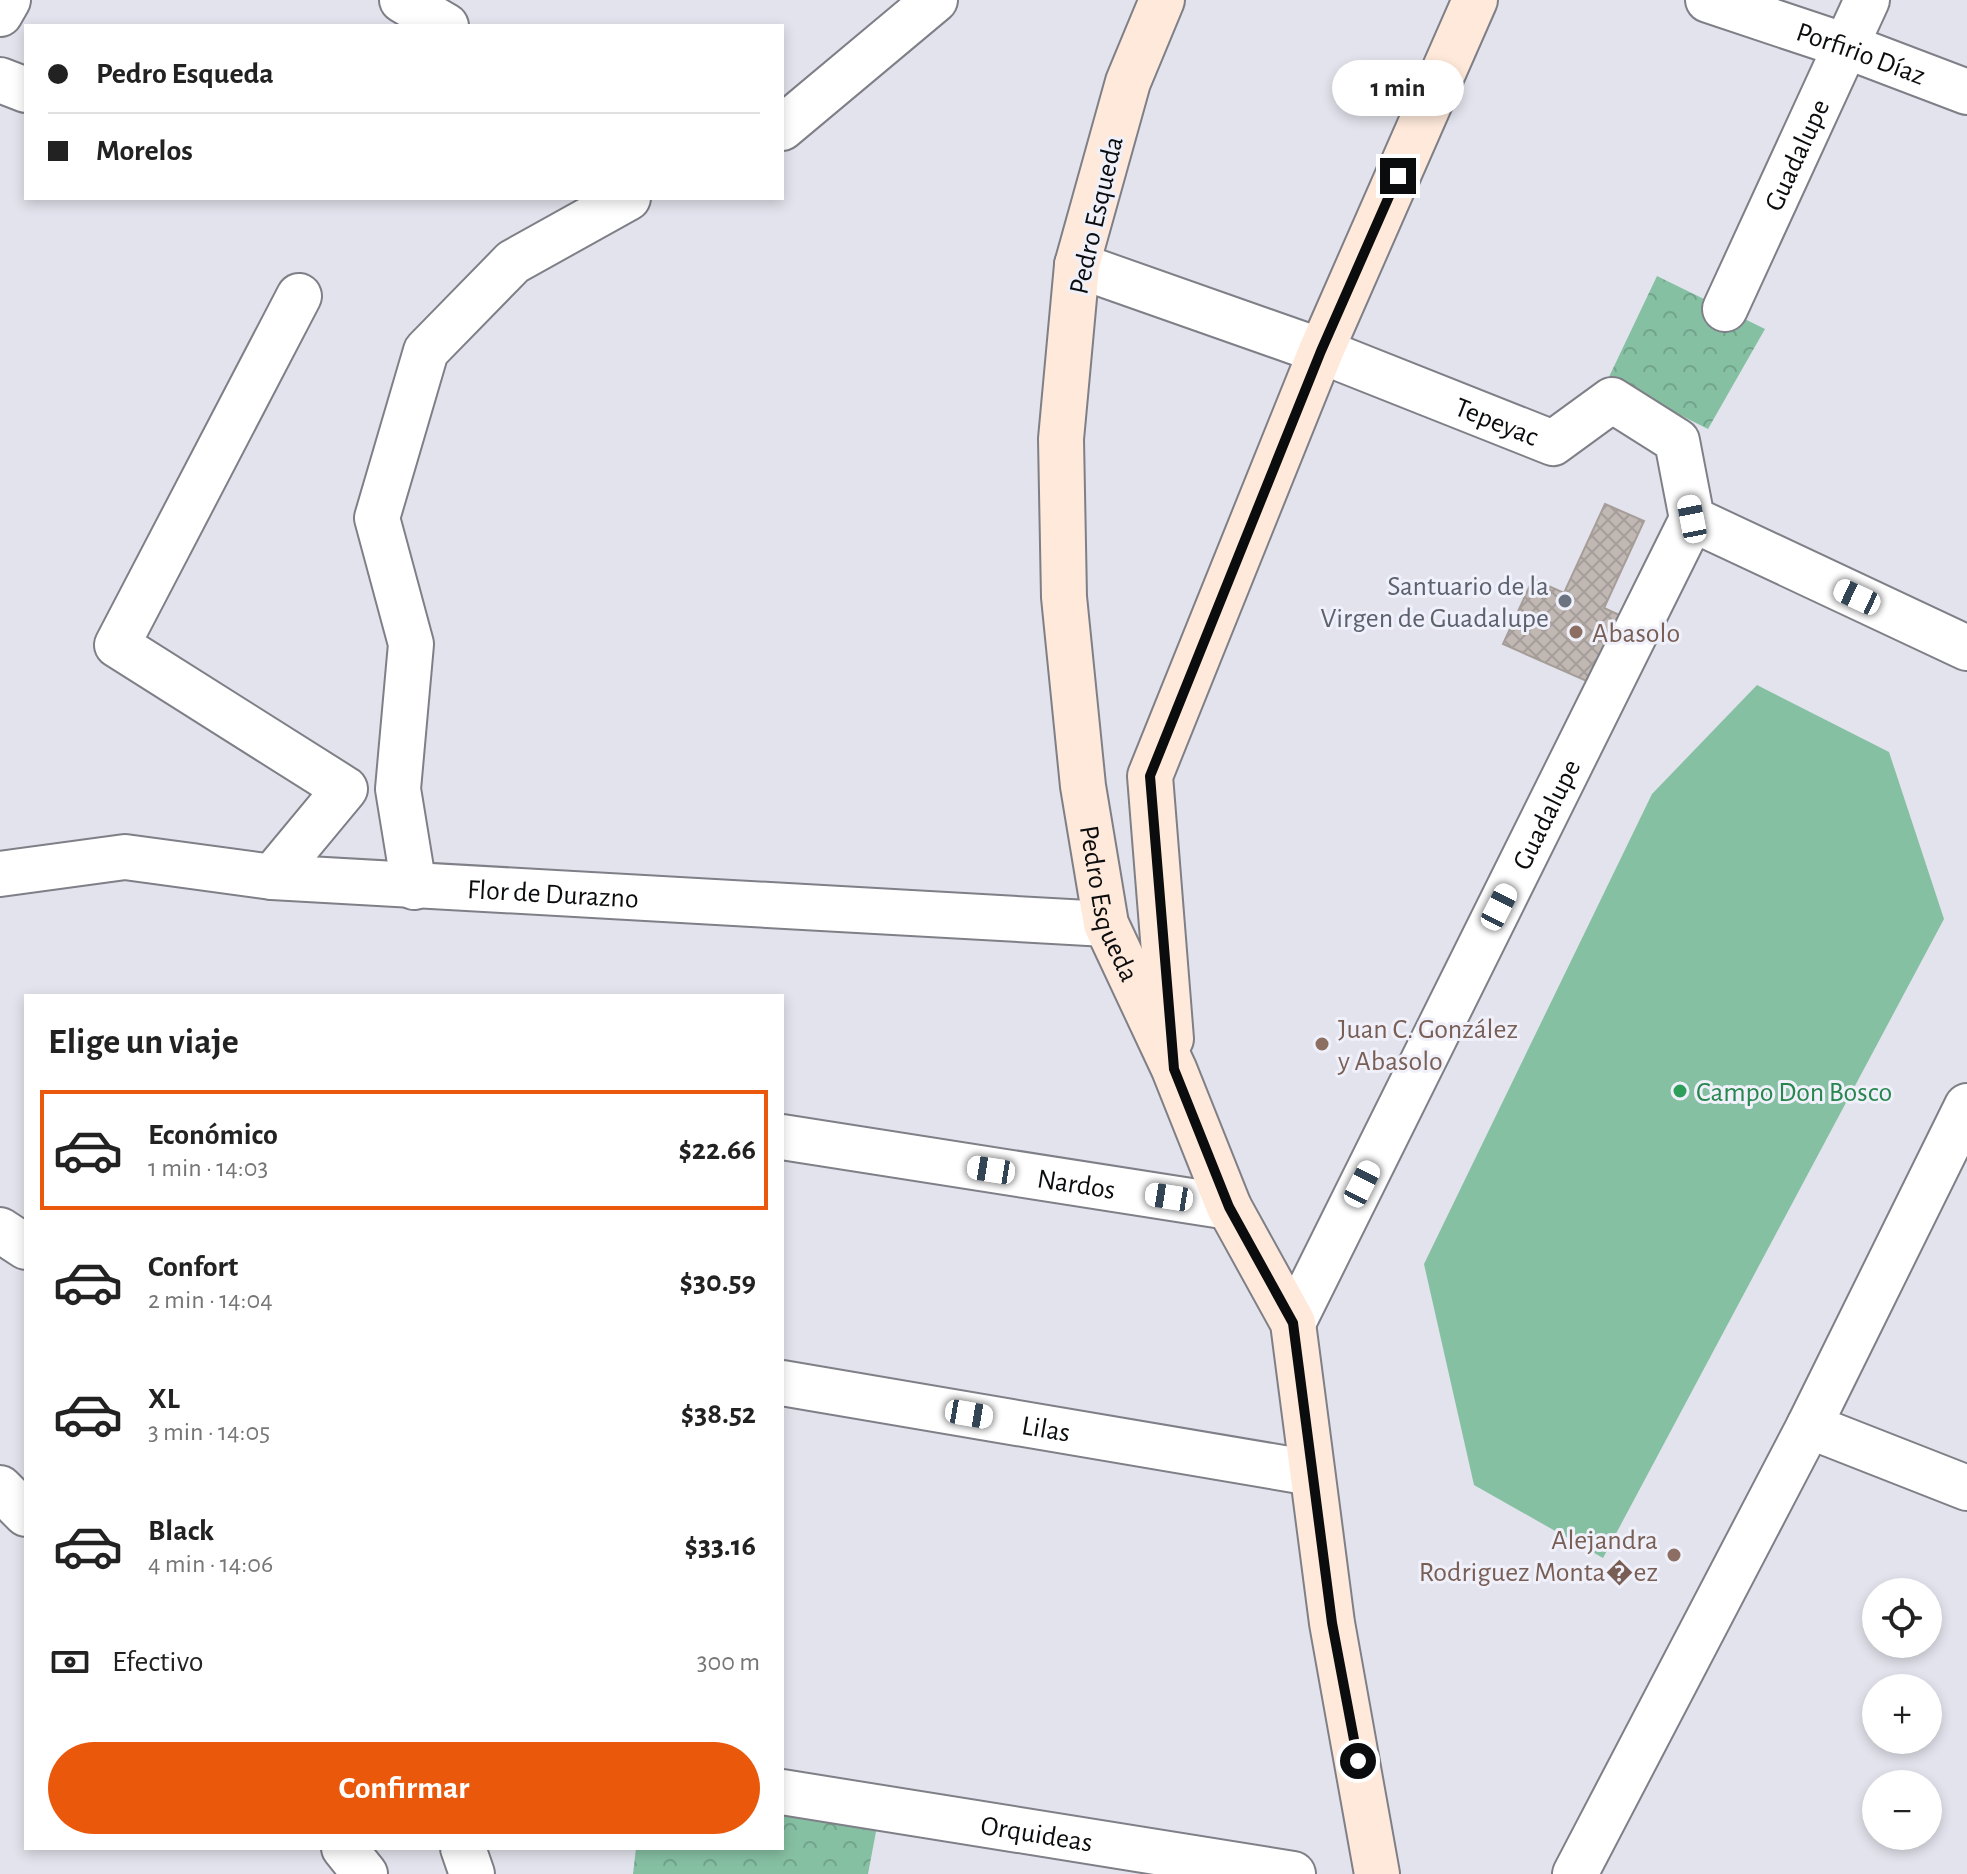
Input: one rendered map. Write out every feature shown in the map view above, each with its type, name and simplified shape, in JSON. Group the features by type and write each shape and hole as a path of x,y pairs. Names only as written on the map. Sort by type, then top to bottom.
{"street":[{"path":"0,14 8,0"},
{"path":"402,0 443,24"},
{"path":"784,126 935,0"},
{"name":"Pedro Esqueda","path":"1162,0 1128,82 1077,265 1061,439 1064,597 1083,786 1106,924 1174,1069 1229,1207 1293,1323 1332,1623 1377,1874"},
{"path":"1174,1069 1150,776 1321,351 1475,0"},
{"name":"Porfirio Díaz","path":"1708,0 1846,46 1967,92"},
{"name":"Guadalupe","path":"1725,309 1867,0"},
{"path":"0,80 24,89"},
{"path":"414,887 398,789 411,644 377,518 426,351 513,262 624,200"},
{"name":"Tepeyac","path":"1077,265 1321,351 1553,443 1612,400 1677,441 1692,519"},
{"path":"299,296 117,645 345,789 398,789"},
{"path":"1692,519 1967,648"},
{"name":"Guadalupe","path":"1293,1323 1692,519"},
{"path":"272,877 345,789"},
{"name":"Flor de Durazno","path":"0,874 125,857 272,877 414,887 1106,924"},
{"path":"1575,1874 1809,1426 1967,1106"},
{"name":"Nardos","path":"784,1137 1229,1207"},
{"path":"0,1230 24,1246"},
{"name":"Lilas","path":"784,1383 1312,1473"},
{"path":"1809,1426 1967,1488"},
{"path":"0,1488 24,1512"},
{"name":"Orquideas","path":"784,1792 1293,1874"},
{"path":"346,1850 365,1874"},
{"path":"464,1850 472,1874"}],"green space":[{"path":"1657,276 1765,329 1708,429 1608,379"},
{"name":"Campo Don Bosco","path":"1757,685 1889,752 1944,919 1603,1558 1474,1485 1424,1264 1652,794"},
{"path":"784,1806 878,1821 868,1874 633,1874 636,1850 784,1850"}],"building":[{"name":"Santuario de la Virgen de Guadalupe","path":"1605,504 1644,521 1604,608 1628,619 1598,686 1503,644 1533,579 1564,593"}],"place":[{"name":"Santuario de la Virgen de Guadalupe","path":"1565,601"},
{"name":"Abasolo","path":"1576,632"},
{"name":"Juan C. González y Abasolo","path":"1322,1044"},
{"name":"Campo Don Bosco","path":"1680,1091"},
{"name":"Alejandra Rodriguez Monta�ez","path":"1674,1555"}],"route":[{"path":"1358,1761 1332,1623 1293,1323 1229,1207 1174,1069 1150,776 1321,351 1398,176"}]}
